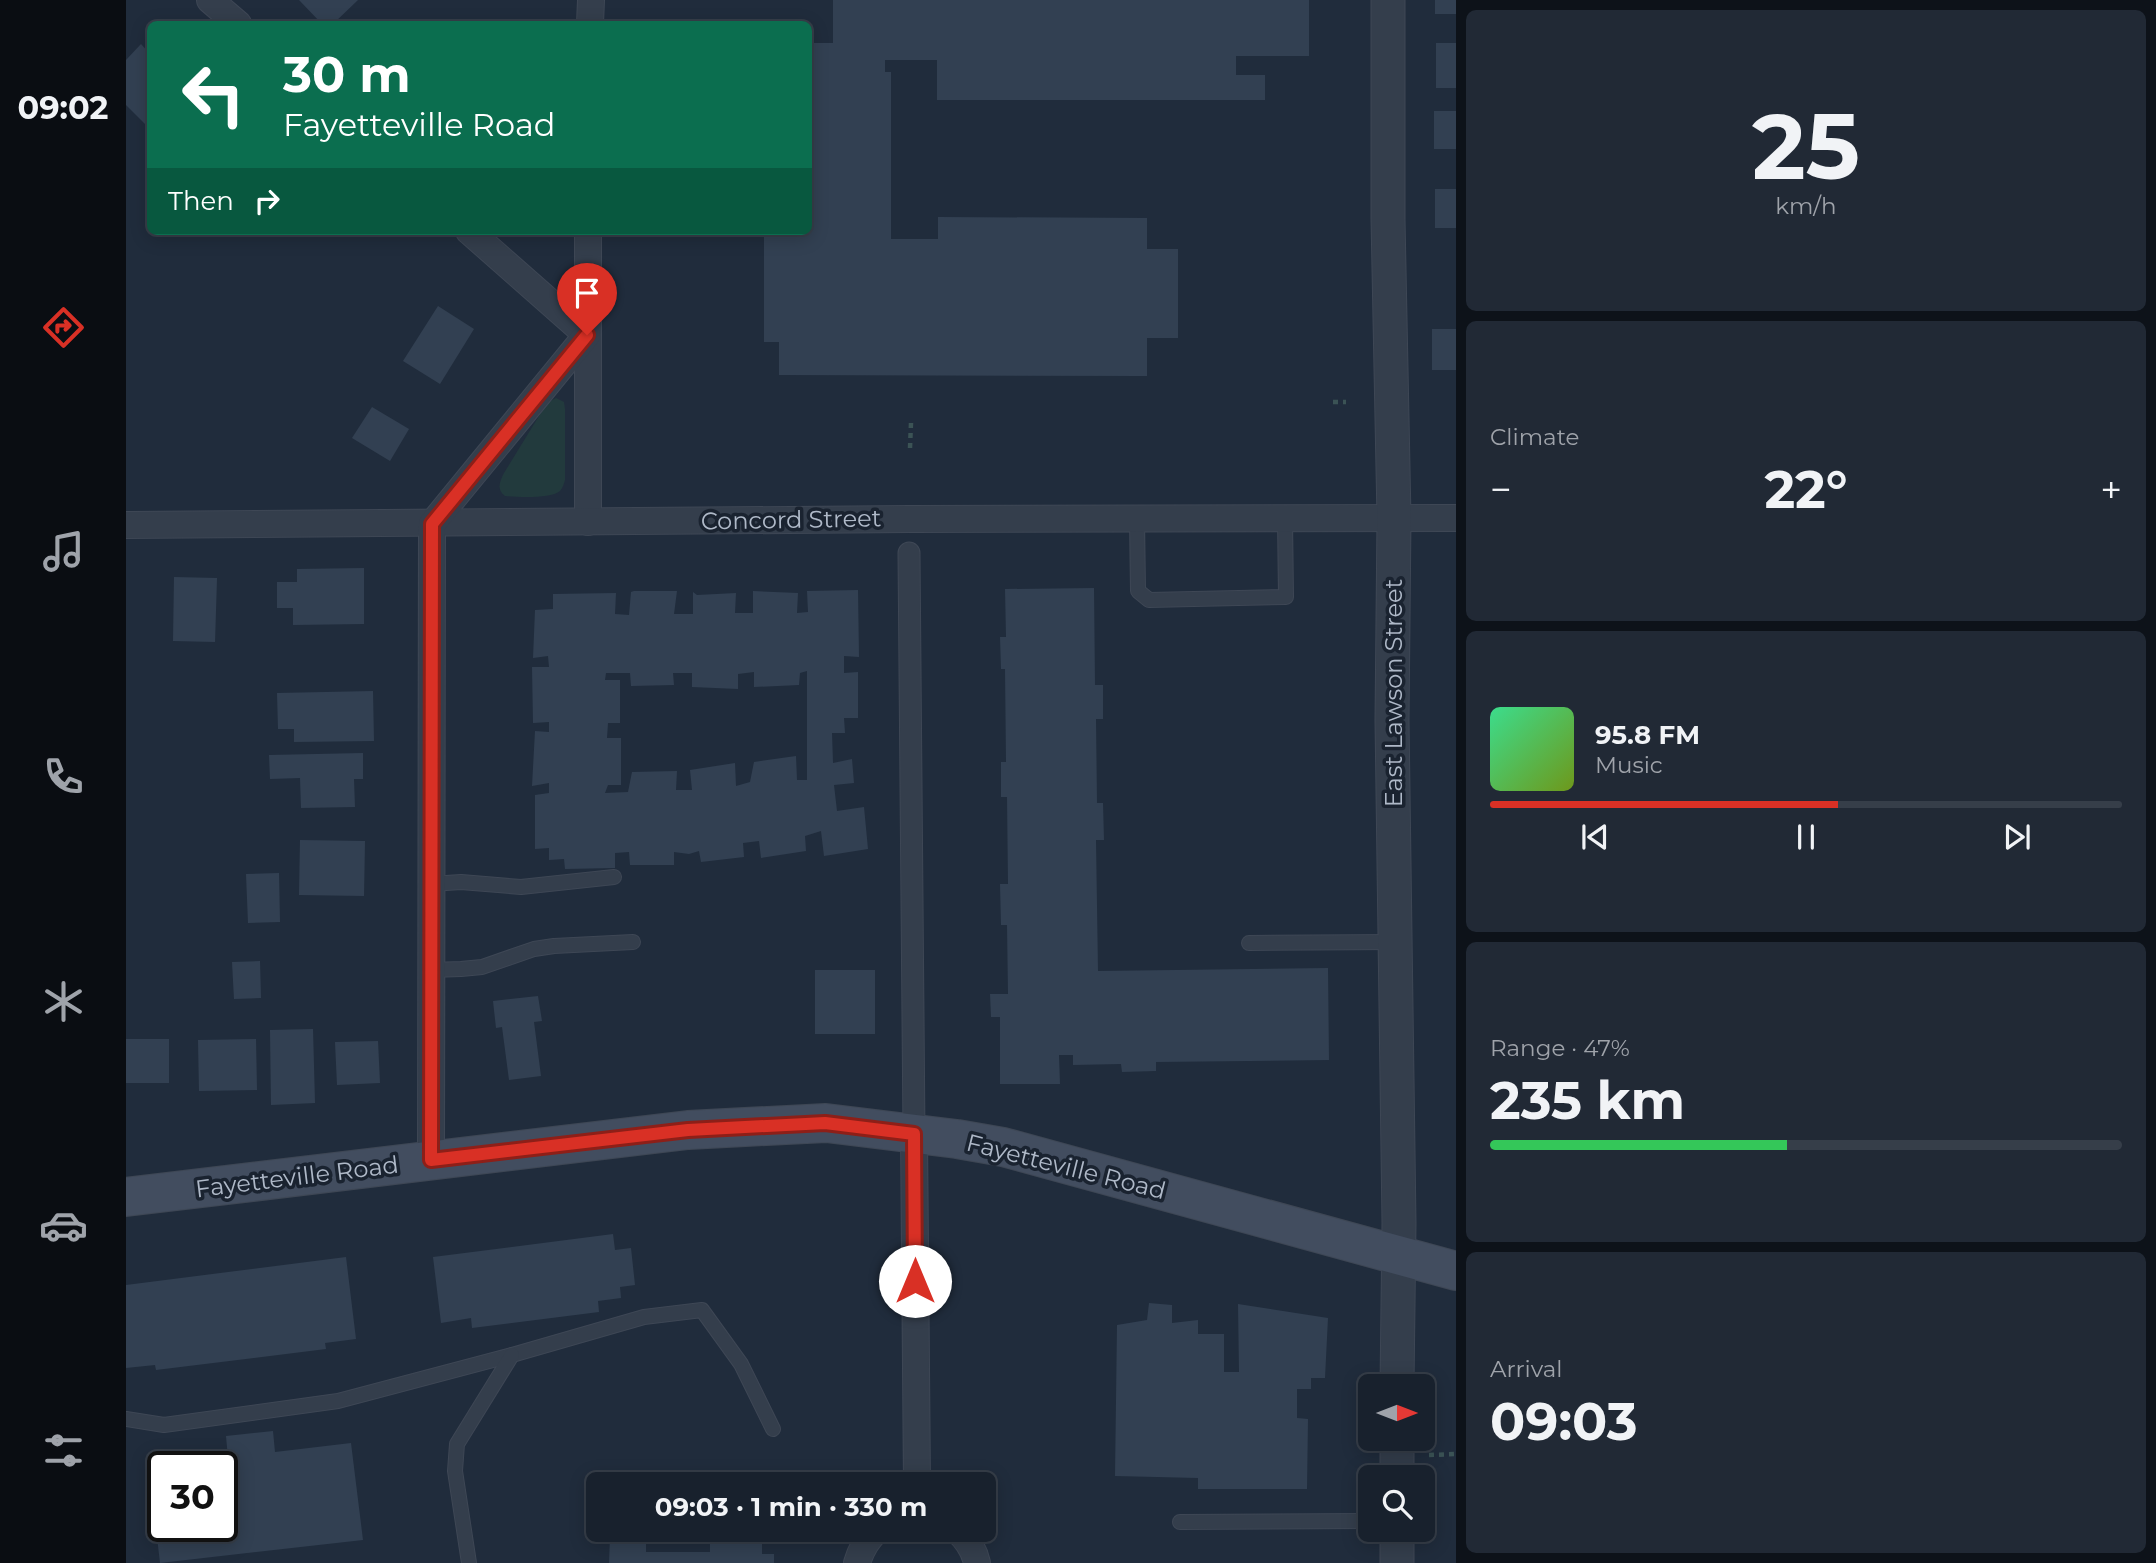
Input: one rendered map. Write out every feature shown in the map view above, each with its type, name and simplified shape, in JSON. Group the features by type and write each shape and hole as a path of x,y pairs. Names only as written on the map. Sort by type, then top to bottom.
{"main road":[{"name":"Fayetteville Road","path":"126,1197 688,1130 825,1123 1003,1147 1060,1165 1456,1271"}],"street":[{"path":"211,0 235,21"},
{"path":"590,0 590,21"},
{"name":"East Lawson Street","path":"1388,0 1388,219 1395,518 1392,720 1399,1254 1397,1374"},
{"path":"474,235 587,335"},
{"path":"588,235 588,522"},
{"path":"431,1160 432,524 587,335"},
{"name":"Concord Street","path":"126,525 1456,518"},
{"path":"909,553 918,1472"},
{"path":"857,1563 866,1542"},
{"path":"968,1542 977,1563"},
{"path":"1396,1542 1397,1563"}],"lane":[{"path":"1137,519 1138,591 1149,600 1286,597 1284,519"},
{"path":"431,884 461,882 521,887 614,877"},
{"path":"431,970 482,967 534,949 554,946 633,942"},
{"path":"1249,943 1396,942"},
{"path":"126,1419 164,1424 338,1401 644,1317 702,1310 741,1364 773,1429"},
{"path":"468,1563 455,1471 457,1444 512,1355"},
{"path":"1180,1522 1358,1521"}],"path":[{"path":"1333,402 1346,402"},
{"path":"910,448 911,423"},
{"path":"1428,1455 1456,1454"}],"green space":[{"path":"556,398 564,402 565,409 563,487 556,494 534,497 505,496 500,488 504,473 547,403"}],"building":[{"path":"299,0 358,0 336,21 319,21"},
{"path":"833,0 1309,0 1309,56 1236,56 1236,75 1265,75 1265,100 937,100 937,60 885,60 885,72 891,72 891,239 938,239 938,217 1147,218 1147,249 1178,249 1178,338 1147,338 1147,376 779,375 779,342 764,342 764,235 812,235 812,43 833,43"},
{"path":"1435,0 1456,0 1456,14 1435,14"},
{"path":"1436,43 1456,43 1456,88 1436,88"},
{"path":"141,44 147,51 147,126 126,105 126,60"},
{"path":"1434,111 1456,111 1456,149 1434,149"},
{"path":"1435,189 1456,189 1456,228 1435,228"},
{"path":"438,306 474,329 440,384 403,361"},
{"path":"1432,329 1456,329 1456,370 1432,370"},
{"path":"372,407 409,429 390,461 352,438"},
{"path":"364,568 364,624 293,625 293,608 277,608 277,582 297,582 297,569"},
{"path":"174,577 217,578 215,642 173,641"},
{"path":"1094,588 1095,685 1103,685 1103,719 1096,719 1097,803 1103,803 1104,840 1096,840 1098,971 1328,968 1329,1060 1156,1062 1156,1071 1122,1072 1121,1064 1073,1065 1073,1055 1059,1055 1060,1084 1000,1084 1000,1017 991,1017 990,994 1008,994 1007,925 1001,925 1000,884 1008,884 1007,797 1001,797 1001,762 1006,762 1005,669 1001,669 1000,637 1006,637 1005,589"},
{"path":"858,590 859,657 844,656 844,673 858,672 858,718 844,718 845,733 832,733 833,763 852,759 854,783 834,785 837,811 864,807 868,849 824,856 821,831 805,836 806,851 761,858 759,841 743,843 744,857 701,862 699,851 689,854 674,852 674,865 630,865 629,852 615,853 615,868 565,869 564,859 549,860 549,848 535,849 535,795 549,793 549,783 532,786 535,731 549,732 549,722 533,723 532,667 549,667 548,656 533,658 535,610 553,609 553,594 616,593 615,614 629,615 631,592 677,591 674,614 693,614 693,592 697,595 736,593 735,613 753,613 753,591 798,593 797,613 808,612 807,591","holes":["807,671 807,780 797,780 796,756 754,762 750,782 736,786 735,763 690,770 692,790 676,790 677,771 632,772 628,792 605,793 608,785 621,785 621,738 607,738 608,723 620,723 620,680 605,680 606,673 630,673 631,686 674,685 673,673 692,673 692,687 738,689 738,674 754,672 754,687 799,685 800,673"]},
{"path":"373,691 374,741 294,742 294,729 278,729 277,693"},
{"path":"363,753 363,779 354,779 355,807 301,808 300,778 270,779 269,755"},
{"path":"300,840 365,841 364,896 299,895"},
{"path":"279,873 280,922 248,923 246,874"},
{"path":"260,961 261,998 234,999 232,962"},
{"path":"815,970 875,970 875,1034 815,1034"},
{"path":"538,996 542,1021 534,1022 541,1076 509,1080 502,1027 496,1028 493,1001"},
{"path":"313,1029 315,1103 271,1105 270,1030"},
{"path":"126,1039 169,1039 169,1083 126,1083"},
{"path":"256,1039 257,1090 199,1091 198,1040"},
{"path":"378,1041 380,1083 337,1085 335,1042"},
{"path":"613,1234 615,1250 631,1248 635,1285 620,1287 621,1298 598,1301 599,1312 472,1328 471,1318 441,1323 433,1257"},
{"path":"346,1257 356,1339 325,1343 326,1349 156,1370 155,1365 126,1368 126,1285"},
{"path":"1149,1303 1172,1305 1172,1323 1198,1320 1198,1334 1224,1334 1224,1372 1239,1372 1238,1304 1328,1318 1325,1378 1311,1378 1311,1389 1297,1389 1297,1418 1308,1419 1307,1489 1198,1489 1198,1478 1115,1476 1117,1325 1147,1320"},
{"path":"273,1431 275,1452 351,1443 363,1540 160,1563 158,1542 238,1542 238,1451 227,1451 226,1436"},
{"path":"610,1542 646,1542 646,1552 710,1552 710,1542 762,1542 762,1554 774,1554 774,1563 609,1563"}],"route":[{"path":"587,335 432,524 431,1160 688,1130 825,1123 914,1134 915,1281"}]}
